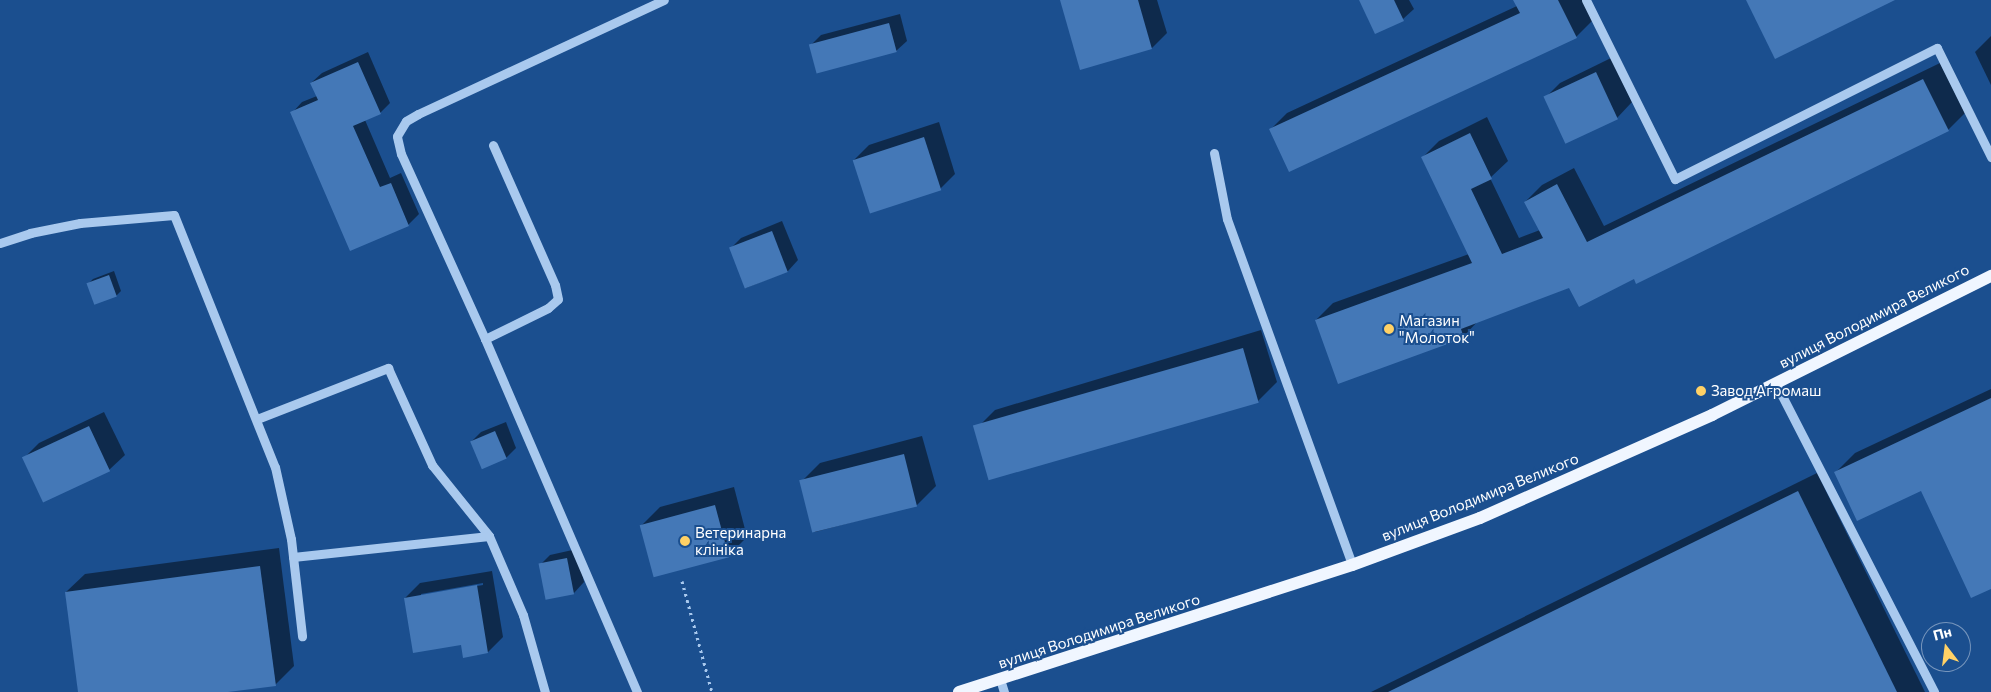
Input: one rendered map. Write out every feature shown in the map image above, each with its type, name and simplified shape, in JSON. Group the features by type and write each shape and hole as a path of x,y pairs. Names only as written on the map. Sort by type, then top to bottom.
{"main road":[{"name":"вулиця Володимира Великого","path":"958,692 1352,565 1527,499 1776,384 1991,276"}],"street":[{"path":"637,692 485,339 401,154 397,136 399,129 412,118 664,0"},
{"path":"1586,0 1675,179 1937,48 1991,157"},
{"path":"485,339 548,308 558,299 555,284 493,146"},
{"path":"1214,153 1227,219 1352,565"},
{"path":"0,243 30,233 80,223 174,215 268,444 281,490 302,636"},
{"path":"257,419 388,368 432,465 489,536 523,615 545,692"},
{"path":"1776,384 1934,692"},
{"path":"292,557 489,536"},
{"path":"1000,679 1004,692"}],"path":[{"path":"682,581 712,692"}],"building":[{"path":"1060,0 1138,0 1152,49 1080,70"},
{"path":"1359,0 1394,0 1404,21 1375,34"},
{"path":"1513,0 1558,0 1577,38 1289,172 1269,129 1520,13"},
{"path":"1746,0 1895,0 1775,59"},
{"path":"889,23 897,52 817,73 809,44"},
{"path":"358,62 381,114 353,126 380,187 391,183 409,226 350,251 290,112 318,100 310,83"},
{"path":"1596,72 1618,119 1565,144 1543,97"},
{"path":"1923,79 1949,131 1636,284 1634,279 1579,307 1569,288 1461,329 1464,338 1338,384 1315,320 1472,263 1421,157 1470,133 1492,179 1471,189 1502,254 1543,238 1524,202 1557,184 1587,242"},
{"path":"924,137 941,190 870,213 853,160"},
{"path":"772,231 788,272 745,289 729,247"},
{"path":"109,275 117,297 94,305 86,283"},
{"path":"1243,348 1259,403 989,480 973,425"},
{"path":"1991,398 1991,589 1971,598 1921,491 1857,521 1834,472"},
{"path":"89,426 110,471 43,503 22,457"},
{"path":"495,431 507,459 482,469 470,442"},
{"path":"904,454 917,506 812,533 799,480"},
{"path":"1798,491 1897,692 1388,692"},
{"name":"Ветеринарна клініка","path":"715,505 729,557 654,577 640,525"},
{"path":"567,558 574,594 546,600 539,564"},
{"path":"260,566 276,686 228,692 78,692 65,592"},
{"path":"477,585 488,653 463,658 461,645 413,653 404,598"}],"place":[{"name":"Магазин \"Молоток\"","path":"1389,329"},
{"name":"Завод Агромаш","path":"1701,391"},
{"name":"Ветеринарна клініка","path":"685,541"}]}
